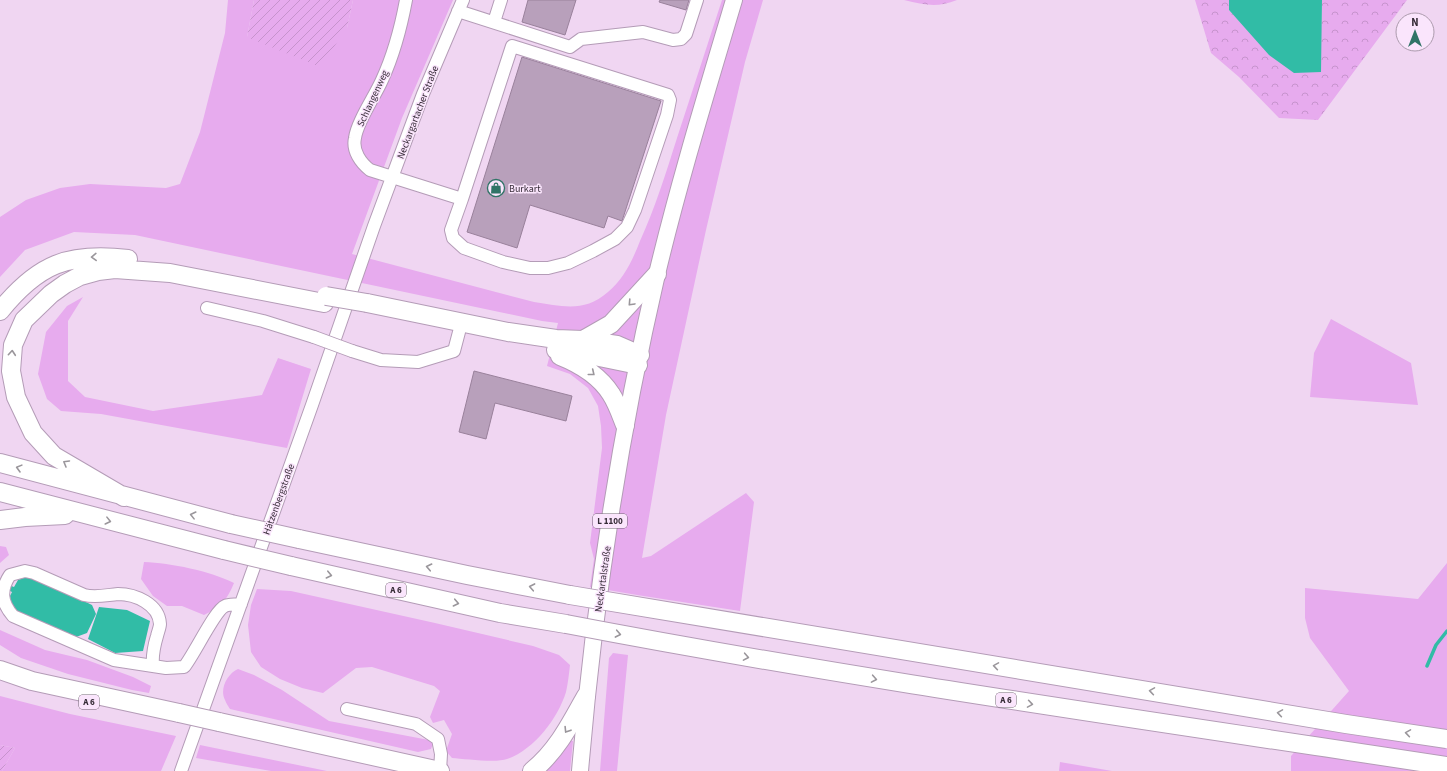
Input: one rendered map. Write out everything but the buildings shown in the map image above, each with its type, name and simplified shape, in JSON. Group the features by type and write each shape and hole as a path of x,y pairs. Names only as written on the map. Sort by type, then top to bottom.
{"highway":[{"path":"0,311 21,288 42,271 75,259 96,257 144,261 325,299 508,332 556,339 583,340 617,345 639,360"},
{"path":"124,497 54,456 33,433 16,397 11,371 13,345 24,320 51,294 65,284 80,276 98,271 115,269 170,273 325,299"},
{"path":"583,340 611,324 657,274"},
{"path":"367,307 459,332 545,349 639,360"},
{"path":"545,349 576,362 595,375 612,395 625,425"},
{"path":"0,463 124,497 231,524 467,575 570,595 1447,739"},
{"name":"A 6","path":"0,492 224,550 500,613 881,680 1063,709 1447,766"},
{"path":"0,520 82,514"},
{"path":"0,670 32,682 401,771"},
{"name":"A 6","path":"0,680 30,689 179,717"},
{"path":"532,771 544,762 552,752 568,728 586,696"},
{"path":"218,726 440,771"}],"main road":[{"name":"L 1100","path":"639,360 657,274 695,131 734,0"},
{"name":"Neckartalstraße","path":"580,771 586,696 600,588 625,425 639,360"}],"street":[{"name":"Schlangenweg","path":"406,0 395,47 382,79 358,127 354,139 358,157 370,170 462,199"},
{"path":"494,22 501,0"},
{"path":"460,6 494,22 570,47 581,39 643,32 673,40 681,39 686,34 697,0"},
{"name":"Neckargartacher Straße","path":"374,226 423,94 460,6"},
{"path":"512,46 668,95 670,100 667,115 635,210 627,227 615,239 593,251 568,263 548,268 530,268 502,262 464,248 453,238 451,230 462,199 512,46"},
{"name":"Hätzenbergstraße","path":"181,771 312,405 374,226"},
{"path":"207,308 263,321 381,360 418,362 454,351 459,332"},
{"path":"153,666 152,658 160,625 158,613 148,603 119,594 92,597 84,595 34,573 25,572 10,575 3,584 3,598 7,609 13,616 114,660 153,666 166,668 184,667 191,659 218,612 224,606 241,604"},
{"path":"347,709 416,724 423,728 438,739 441,754 440,771"}],"green space":[{"path":"228,0 254,0 247,37 347,28 353,0 453,0 402,118 352,254 534,302 572,306 590,303 599,299 614,287 631,262 660,190 722,0 763,0 745,62 706,230 666,415 642,558 651,556 746,493 754,502 740,611 590,587 594,559 590,543 602,448 601,426 598,406 588,388 570,374 547,366 558,323 542,321 135,235 74,232 25,250 0,277 0,217 26,200 60,188 90,184 166,188 180,184 200,132 225,33"},
{"path":"254,0 353,0 347,28 320,67 247,37"},
{"path":"904,0 957,0 950,3 931,5"},
{"path":"1195,0 1229,0 1229,10 1249,31 1321,31 1322,0 1407,0 1398,12 1395,12 1395,16 1318,120 1279,118 1239,77 1211,53"},
{"path":"83,297 68,321 68,381 85,397 153,411 262,395 278,358 311,369 287,448 101,414 61,411 47,399 38,374 46,332 67,306"},
{"path":"1331,319 1411,363 1418,405 1310,397 1314,353"},
{"path":"0,546 6,547 9,555 0,563"},
{"path":"144,562 190,568 234,583 223,602 215,609 204,615 182,606 167,606 153,596 141,579"},
{"path":"1447,563 1447,771 1291,771 1291,756 1349,691 1310,638 1305,618 1305,588 1418,599"},
{"path":"257,589 291,591 533,646 559,655 570,665 566,692 557,712 544,732 517,755 496,761 452,758 446,751 452,734 444,720 433,723 430,717 440,691 434,686 372,667 356,668 323,693 302,688 280,679 261,667 251,652 248,625 251,605"},
{"path":"0,630 45,650 87,660 133,677 151,686 149,693 68,674 21,658 0,645"},
{"path":"613,653 628,655 617,771 600,771 609,658"},
{"path":"238,669 254,675 282,690 329,721 434,741 431,749 418,752 230,709 223,696 224,686 231,674"},
{"path":"0,696 70,714 176,736 161,771 2,771 15,748 0,745"},
{"path":"571,741 573,741 570,771 545,771"},
{"path":"0,745 15,748 2,771 0,771"},
{"path":"200,745 327,771 271,771 196,758"},
{"path":"1060,762 1112,771 1059,771"}],"shaded area":[{"path":"1229,0 1322,0 1321,72 1294,73 1269,55 1229,10"},
{"path":"26,577 34,577 92,605 96,614 87,633 76,637 17,612 11,603 10,596 12,592 8,590 9,585 14,587 18,580"},
{"path":"99,607 127,610 150,621 143,651 115,653 88,639"}],"waterway":[{"path":"1427,666 1436,645 1447,631"}],"place":[{"name":"Burkart","path":"496,188"}]}
